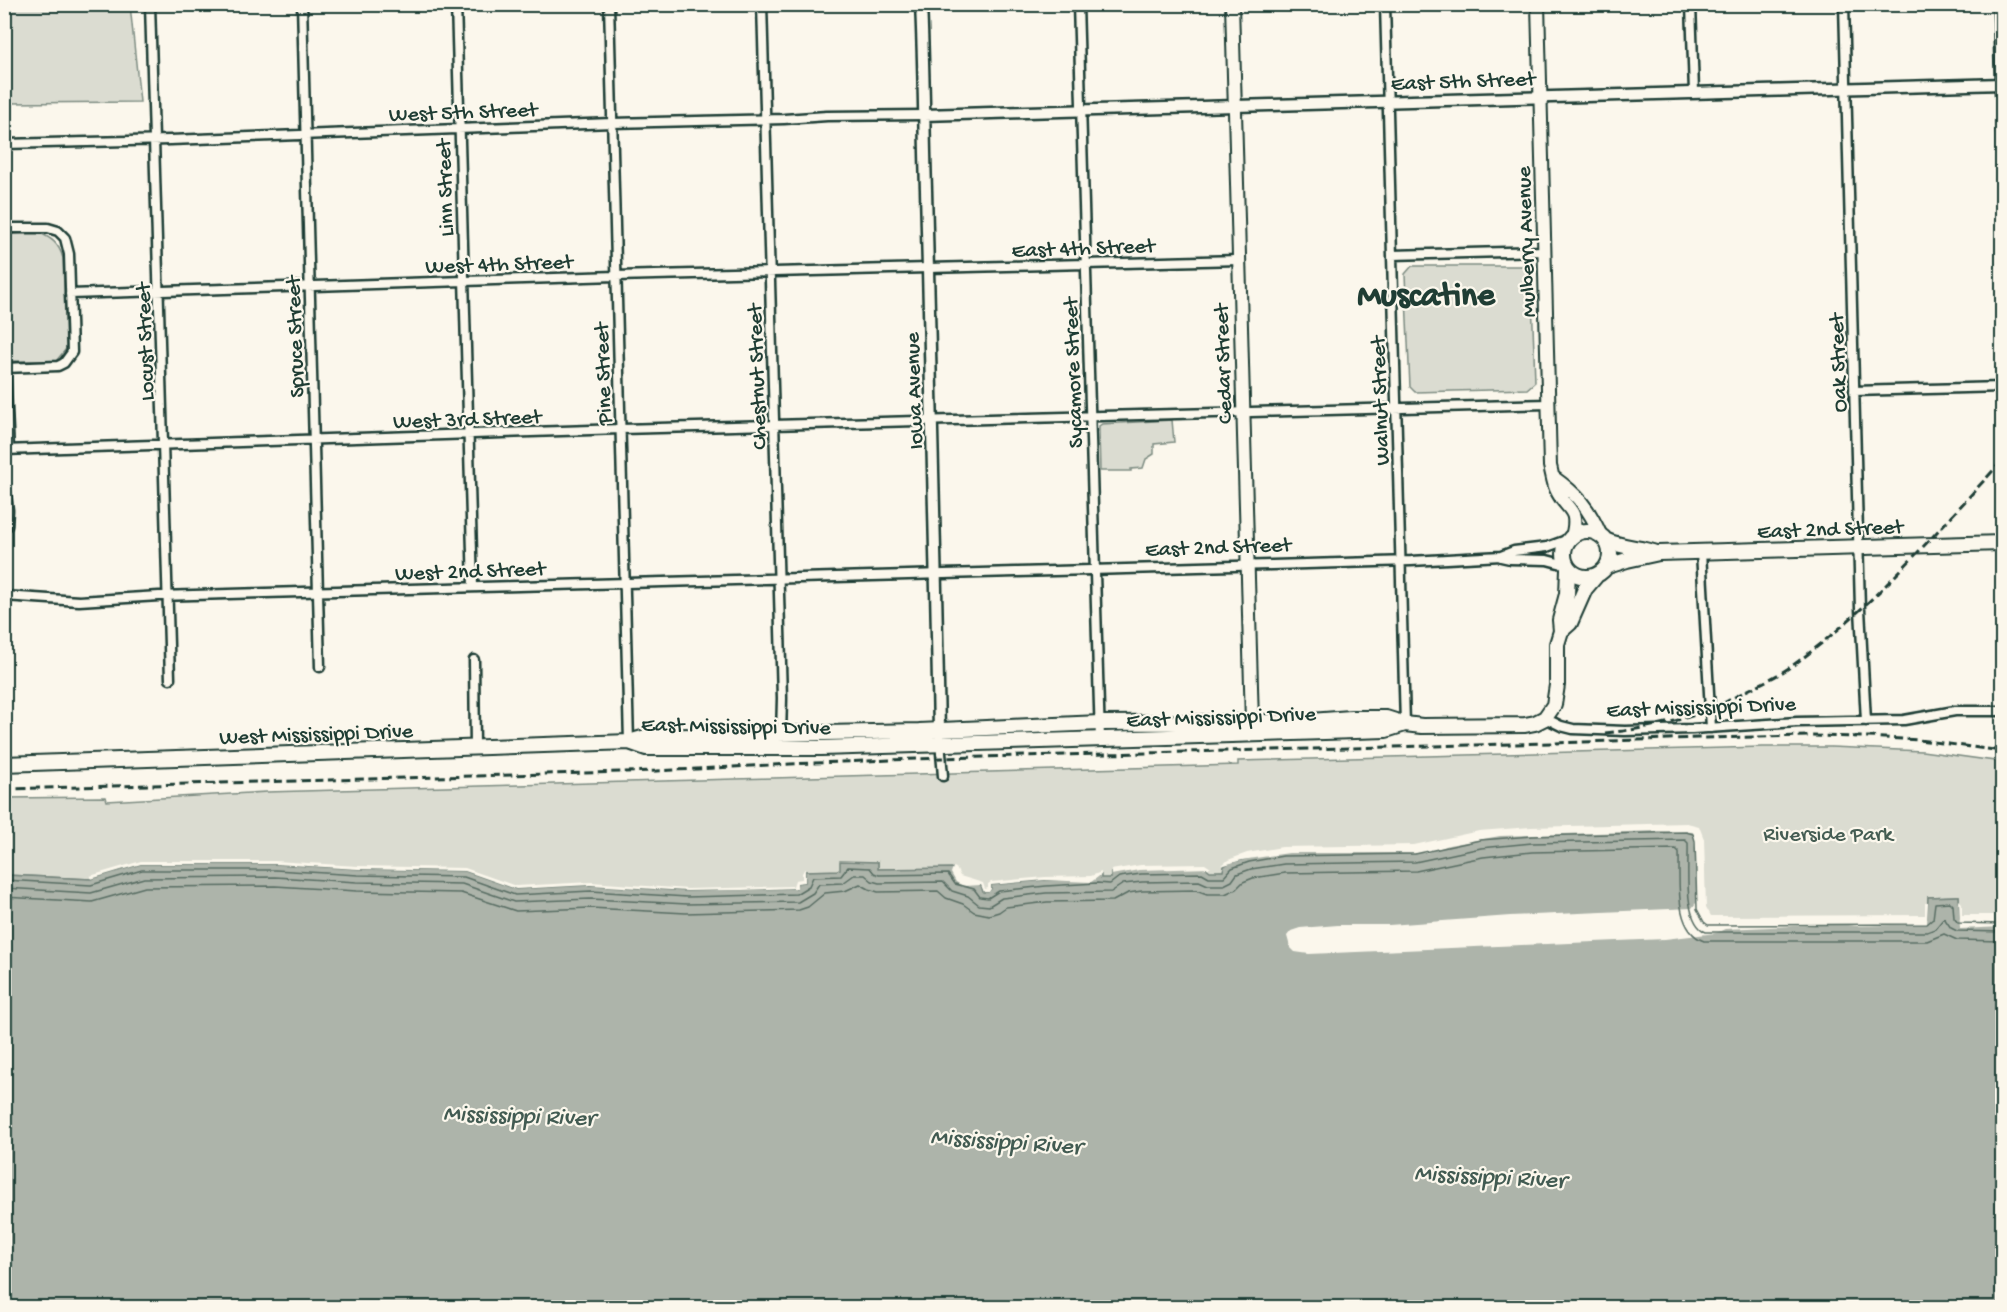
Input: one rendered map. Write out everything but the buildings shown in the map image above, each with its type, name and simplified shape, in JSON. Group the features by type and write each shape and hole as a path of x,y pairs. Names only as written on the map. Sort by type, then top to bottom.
{"main road":[{"name":"Cedar Street","path":"1232,4 1252,722"},
{"name":"Mulberry Avenue","path":"1538,4 1550,466 1557,490 1575,517 1570,538"},
{"path":"1553,477 1588,509 1610,552 1608,566 1585,590 1570,623 1561,631"},
{"path":"1545,718 1554,705 1556,694 1557,644 1567,594 1567,567 1564,552 1570,538 1583,531 1589,531 1603,538"},
{"name":"East 2nd Street","path":"1603,538 1622,546 1659,553"},
{"name":"East 2nd Street","path":"1608,566 1659,553 2002,543"},
{"path":"1567,567 1583,578 1596,576"},
{"name":"East Mississippi Drive","path":"629,742 646,736 939,730 1100,723 1297,722 1351,718 1386,718 1405,724 1513,726 1535,723 1545,718"},
{"name":"East Mississippi Drive","path":"629,742 646,748 781,749 1386,730 1405,724"},
{"name":"West Mississippi Drive","path":"4,764 629,742"}],"street":[{"name":"Locust Street","path":"150,4 170,679"},
{"name":"Spruce Street","path":"302,4 320,667"},
{"name":"Linn Street","path":"456,4 472,586"},
{"name":"Pine Street","path":"609,4 629,742"},
{"name":"Chestnut Street","path":"762,4 781,749"},
{"name":"Iowa Avenue","path":"921,4 937,573 939,730 943,776"},
{"name":"Sycamore Street","path":"1078,4 1100,740"},
{"name":"Walnut Street","path":"1385,4 1405,724"},
{"path":"1691,4 1694,92"},
{"name":"Oak Street","path":"1844,4 1854,392 1866,721"},
{"path":"1998,4 2002,157"},
{"name":"East 5th Street","path":"924,115 2001,84"},
{"name":"West 5th Street","path":"4,144 827,116 924,115"},
{"path":"4,228 48,228 62,234 68,245 72,352 69,358 58,366 5,368 7,450"},
{"path":"1392,255 1545,250"},
{"name":"East 4th Street","path":"929,268 1239,260"},
{"name":"West 4th Street","path":"70,294 929,268"},
{"path":"1854,392 2002,387"},
{"name":"West 3rd Street","path":"7,450 1090,415 1549,404"},
{"path":"4,478 8,510 7,526"},
{"name":"East 2nd Street","path":"937,573 1401,561 1501,556 1514,551 1547,548 1570,538"},
{"path":"1701,552 1711,728"},
{"name":"East 2nd Street","path":"1501,556 1510,560 1547,560 1567,567"},
{"name":"West 2nd Street","path":"4,596 79,601 472,586 937,573"},
{"path":"474,660 475,747"},
{"name":"East Mississippi Drive","path":"1545,718 1573,729 1625,731 1797,722 1904,720 1971,710 2002,711"}],"green space":[{"path":"4,5 130,5 140,102 5,103"},
{"path":"38,232 54,242 63,258 66,349 56,361 5,361 5,235"},
{"path":"1412,266 1524,266 1531,269 1535,382 1527,389 1415,392 1410,387 1405,274"},
{"path":"1172,420 1174,442 1154,444 1154,454 1146,459 1143,468 1131,469 1131,471 1100,471 1099,426"},
{"name":"Riverside Park","path":"1763,747 1922,751 2002,762 2002,918 1959,918 1959,896 1957,896 1928,897 1928,918 1709,919 1414,848 1148,879 1098,927 907,869 878,869 878,862 856,878 797,888 687,891 591,885 516,889 465,871 358,869 275,864 141,864 91,879 5,875 5,798 106,797 107,801 267,792 1238,765 1238,761"}],"water":[{"name":"Mississippi River","path":"1697,828 1703,908 1709,919 1927,918 1928,897 1957,896 1959,896 1960,918 2002,918 2002,1307 5,1308 5,875 91,879 141,864 275,864 358,869 465,871 516,889 591,885 687,891 796,888 797,883 805,882 805,871 840,870 840,861 878,862 878,869 952,868 958,879 981,885 983,892 988,892 991,885 1091,879 1101,875 1101,878 1111,878 1111,873 1141,868 1205,867 1210,871 1223,871 1224,866 1229,863 1283,850 1414,848 1479,834"}],"pier":[{"path":"1687,823 1699,826 1704,839 1706,907 1711,916 1925,915 1925,903 1928,903 1927,924 1857,926 1837,924 1725,929 1716,933 1665,939 1309,954 1295,952 1290,947 1287,936 1291,931 1300,928 1338,925 1389,925 1510,916 1692,908 1696,903 1696,856 1693,832 1500,836 1449,845 1426,853 1289,853 1242,860 1221,866 1228,860 1247,853 1282,847 1414,845 1479,831 1531,827"},
{"path":"141,861 275,861 358,866 465,868 516,886 591,882 688,889 793,886 795,880 802,879 805,868 805,882 797,883 797,888 742,890 687,891 590,885 516,889 465,871 358,869 275,864 141,864 91,879 90,876"},
{"path":"1205,864 1211,868 1139,870 1111,875 1111,870 1141,865"},
{"path":"953,867 960,876 983,883 985,889 991,882 1091,876 1101,872 1101,875 1091,882 1045,880 991,885 989,892 984,892 981,885 963,886 956,882 951,873"},
{"path":"1959,900 1962,903 1962,915 2002,915 2002,927 1960,929"}],"railway":[{"path":"1605,733 1657,725 1708,711 1790,667 1825,641 1878,592 1929,541 2002,461"},
{"path":"4,789 657,771 941,758 1698,738 1869,737 1919,740 2002,751"}],"district":[{"name":"Muscatine","path":"1426,292"}]}
